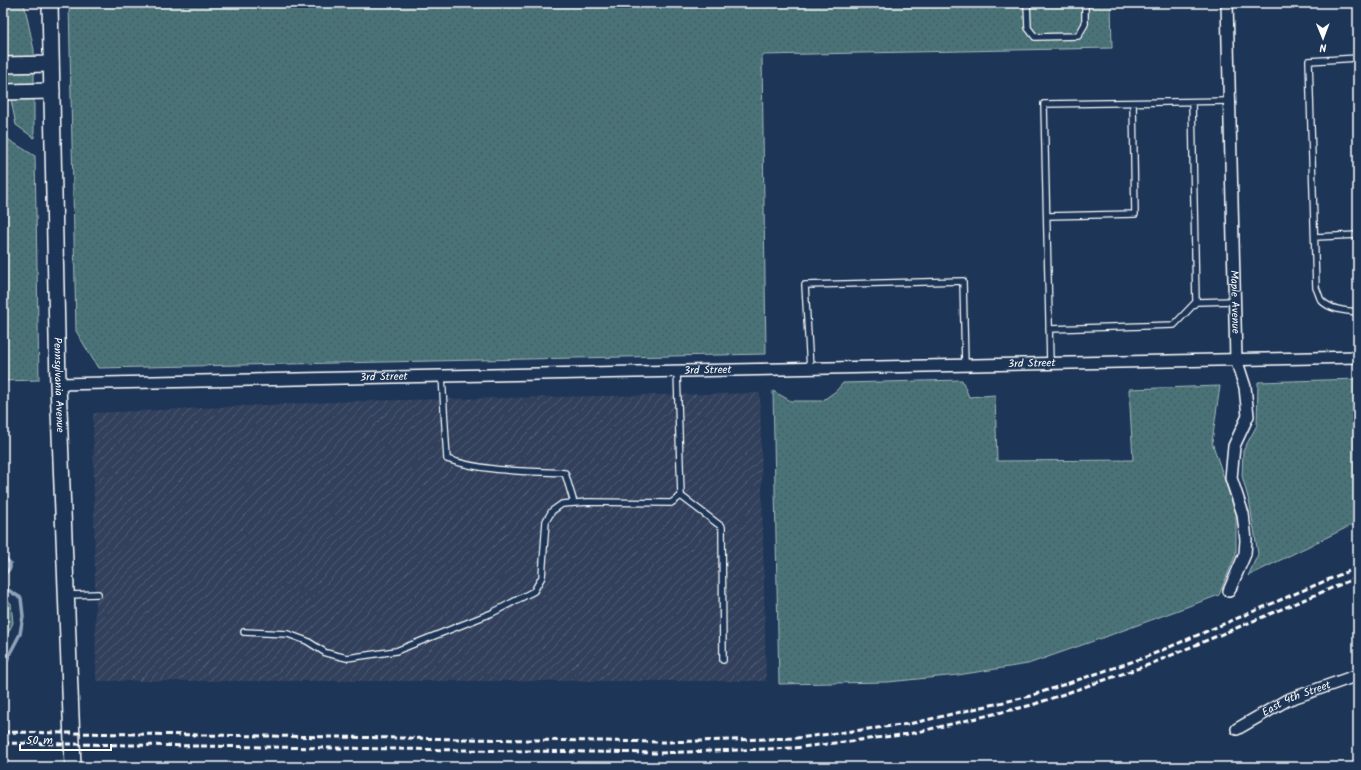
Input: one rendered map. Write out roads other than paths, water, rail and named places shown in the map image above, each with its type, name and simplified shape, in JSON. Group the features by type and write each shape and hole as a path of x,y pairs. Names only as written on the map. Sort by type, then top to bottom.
{"street":[{"name":"Pennsylvania Avenue","path":"50,3 58,384 73,767"},
{"name":"Maple Avenue","path":"1227,3 1236,360 1245,387 1248,416 1234,446 1231,478 1243,514 1246,540 1245,554 1229,591"},
{"path":"3,65 51,64"},
{"path":"3,92 52,91"},
{"name":"3rd Street","path":"58,384 1358,357"},
{"name":"East 4th Street","path":"1237,729 1287,700 1358,674"}],"lane":[{"path":"1027,3 1028,28 1036,36 1078,36 1085,24 1085,3"},
{"path":"1358,58 1309,61 1316,288 1321,299 1332,307 1344,311 1358,312"},
{"path":"1050,363 1044,104 1230,101"},
{"path":"1192,102 1196,302"},
{"path":"1046,216 1135,214 1133,103"},
{"path":"1315,237 1358,235"},
{"path":"810,368 805,285 963,281 965,365"},
{"path":"1049,329 1174,325 1196,302 1234,301"},
{"path":"677,371 681,496"},
{"path":"442,376 447,459 462,464 496,469 565,473 574,503"},
{"path":"244,632 288,634 307,641 326,653 347,658 396,651 492,613 534,591 542,576 546,520 552,511 562,504 588,502 671,503 681,496"},
{"path":"681,496 722,527 723,660"},
{"path":"66,595 98,594"}],"waterway":[{"path":"3,556 10,563 10,568 3,576"},
{"path":"3,582 8,590 21,598 23,616 20,634 9,655 3,673"}],"railway":[{"path":"3,732 665,742 797,738 909,724 1030,696 1146,657 1358,567"},
{"path":"3,743 658,753 794,748 909,734 1032,705 1148,665 1358,577"}]}
